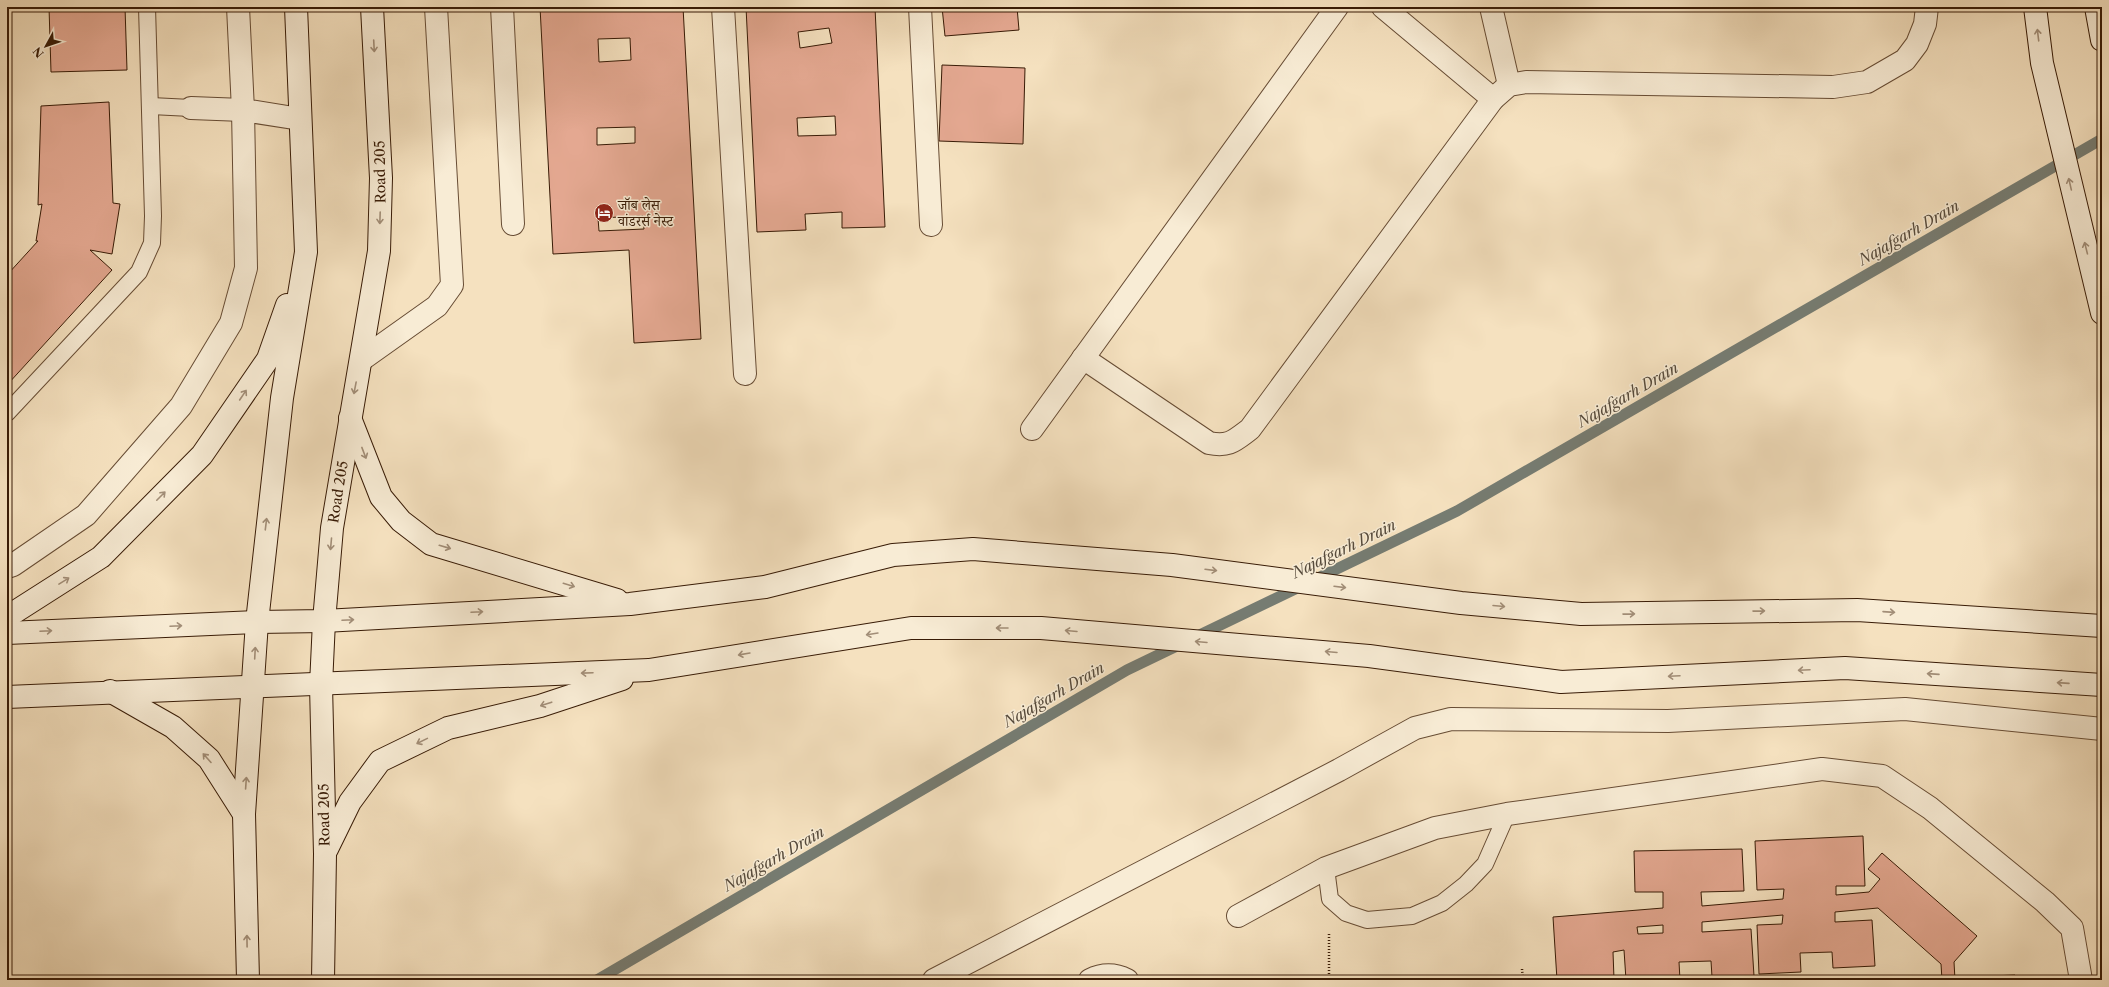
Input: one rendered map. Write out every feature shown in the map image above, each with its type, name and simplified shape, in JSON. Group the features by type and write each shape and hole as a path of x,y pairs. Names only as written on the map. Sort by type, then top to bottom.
{"street":[{"path":"7,567 13,565 86,515 182,406 231,323 246,268 243,110 238,7"},
{"path":"248,980 244,814 257,622 282,398 306,252 296,7"},
{"name":"Road 205","path":"323,980 325,854 321,685 324,621 332,528 379,251 381,178 372,7"},
{"path":"360,360 437,306 452,285 436,7"},
{"path":"502,7 513,224"},
{"path":"723,7 745,374"},
{"path":"920,7 931,225"},
{"path":"1032,429 1337,7"},
{"path":"1383,7 1501,92"},
{"path":"1491,7 1501,92"},
{"path":"1082,358 1209,443 1223,446 1234,441 1250,429 1501,92 1526,82 1833,87 1867,82 1905,60 1918,44 1925,24 1927,7"},
{"path":"2035,7 2042,63 2102,313"},
{"path":"191,108 243,110 300,119"},
{"path":"7,617 101,557 202,455 268,359 306,252"},
{"path":"350,417 381,497 401,521 431,544 630,604"},
{"path":"7,633 257,622 324,621 630,604 765,586 893,555 973,549 1172,565 1461,603 1581,614 1856,610 2102,626"},
{"path":"7,697 110,691 321,685 649,670 911,628 1041,628 1369,656 1561,682 1845,668 2102,685"},
{"path":"325,854 350,802 380,761 448,728 540,706 649,670"},
{"path":"110,691 173,727 209,759 244,814"},
{"path":"934,980 1339,770 1415,728 1451,719 1668,721 1905,709 2102,729"},
{"path":"1238,916 1326,868 1435,828 1507,814 1822,769 1882,776 1930,808 2045,902 2072,928 2081,980"},
{"path":"1090,980 1097,977 1118,976 1127,980"}],"lane":[{"path":"7,413 139,272 152,243 151,106 147,7"},
{"path":"151,106 191,108"},
{"path":"1326,868 1330,899 1346,913 1367,920 1412,916 1442,903 1466,884 1485,864 1507,814"}],"path":[{"path":"1328,980 1330,899"},
{"path":"1522,969 1523,980"}],"building":[{"path":"49,7 125,7 127,70 51,72"},
{"path":"540,7 683,7 701,339 634,343 629,250 553,254","holes":["630,38 631,60 599,62 598,39","635,127 635,143 597,145 597,128","643,216 644,229 599,231 598,218"]},
{"path":"746,7 875,7 885,227 842,228 842,212 805,214 806,230 757,232","holes":["829,28 832,43 800,48 798,32","835,116 836,135 798,136 797,118"]},
{"path":"942,7 1017,7 1019,30 945,36"},
{"path":"942,65 1025,68 1023,144 939,141"},
{"path":"109,102 113,203 120,204 112,254 90,250 112,270 7,385 7,275 38,241 36,241 42,204 38,205 41,106"},
{"path":"1863,836 1865,886 1836,886 1836,895 1869,892 1880,879 1868,869 1882,853 1977,936 1954,962 1955,980 1942,980 1941,964 1878,908 1835,912 1835,922 1872,920 1875,966 1833,968 1832,952 1800,953 1801,972 1759,974 1757,925 1782,924 1783,915 1702,922 1702,932 1751,929 1754,976 1712,977 1711,961 1679,962 1680,980 1626,980 1624,950 1613,952 1614,979 1557,980 1553,917 1663,908 1663,892 1635,892 1634,851 1742,849 1744,891 1701,892 1702,906 1783,899 1784,889 1757,890 1755,841","holes":["1663,925 1663,933 1638,934 1637,927"]},
{"path":"2015,975 2015,980 1968,980 1967,977"}],"waterway":[{"name":"Najafgarh Drain","path":"597,980 1127,670 1457,511 2102,139"}],"place":[{"name":"जॉब लेस वांडरर्स नेस्ट","path":"604,213"}]}
